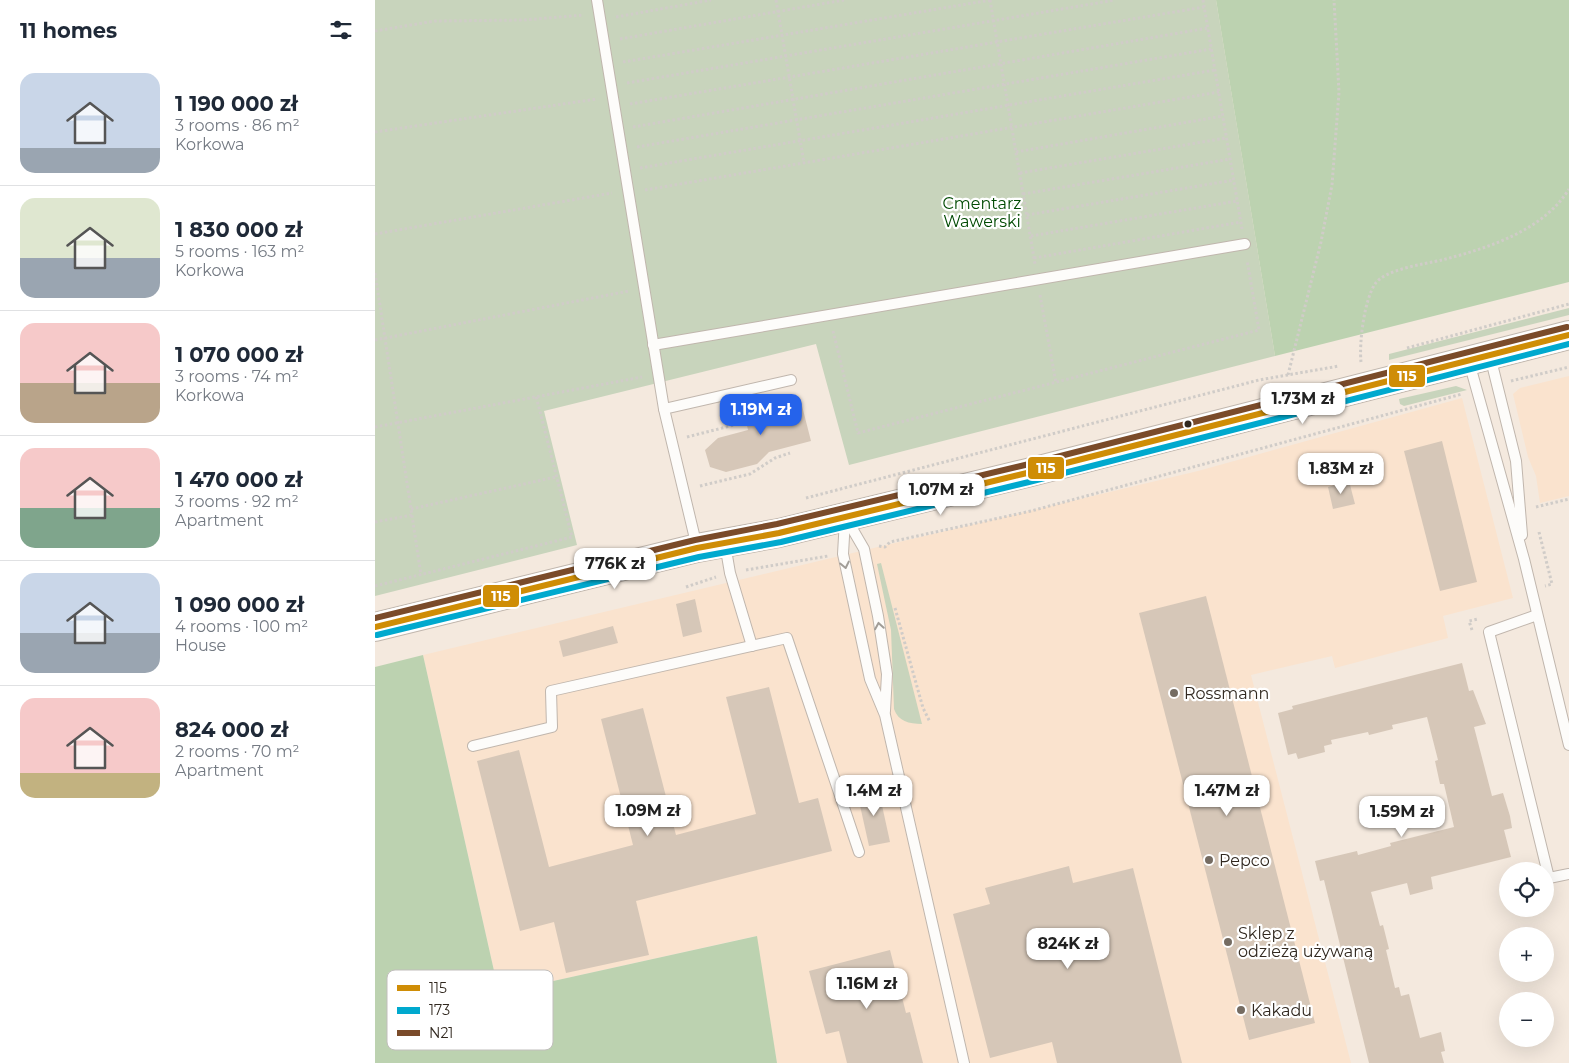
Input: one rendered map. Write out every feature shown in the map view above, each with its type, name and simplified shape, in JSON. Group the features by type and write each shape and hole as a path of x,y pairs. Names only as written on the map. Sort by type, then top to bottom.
{"street":[{"path":"375,627 697,548 725,544 845,517 1049,468 1569,336"}],"lane":[{"path":"597,0 657,374 697,548"},
{"path":"653,345 1038,281 1245,244"},
{"path":"1479,358 1497,385 1516,461 1524,559"},
{"path":"1479,358 1477,391 1524,559 1569,745"},
{"path":"664,409 791,380"},
{"path":"845,517 843,554 870,679 885,715 964,1063"},
{"path":"845,517 863,549 878,616 887,674 885,715"},
{"path":"725,544 731,573 752,646"},
{"path":"1537,615 1489,632 1549,878 1569,874"},
{"path":"473,746 552,727 551,691 787,638 859,852"}],"path":[{"path":"375,31 435,21 524,20 600,16 711,0"},
{"path":"776,0 804,163"},
{"path":"604,42 844,0"},
{"path":"608,64 990,0 1055,383"},
{"path":"611,86 1115,0"},
{"path":"829,316 858,433 1259,330 1203,0"},
{"path":"1288,375 1321,242 1332,185 1339,92 1334,0"},
{"path":"375,132 614,102 789,77 1204,7"},
{"path":"618,130 1208,28"},
{"path":"621,150 1211,49"},
{"path":"625,170 1215,70"},
{"path":"375,234 619,191 628,193 1219,92"},
{"path":"1017,152 1223,116"},
{"path":"1020,173 1227,138"},
{"path":"1023,194 1230,158"},
{"path":"1027,215 1234,180"},
{"path":"1361,362 1365,310 1375,283 1393,272 1501,242 1538,221 1561,202 1569,189"},
{"path":"1031,236 1237,201"},
{"path":"1034,258 1241,222"},
{"path":"375,273 421,575"},
{"path":"375,340 644,288"},
{"path":"1406,348 1569,304"},
{"path":"1351,363 1370,359"},
{"path":"802,499 1288,375 1342,365"},
{"path":"1497,385 1569,367"},
{"path":"375,427 657,374"},
{"path":"883,553 885,547 890,542 1031,511 1477,391"},
{"path":"375,586 572,537 536,396"},
{"path":"686,446 684,437 738,424"},
{"path":"698,492 697,486 750,474 775,458 790,453"},
{"path":"411,509 556,477"},
{"path":"1529,509 1569,499"},
{"path":"375,522 412,515"},
{"path":"877,545 885,547"},
{"path":"686,587 731,573 785,562 834,556"},
{"path":"895,605 923,708 930,722"}],"shaded area":[{"path":"1569,376 1569,496 1540,503 1536,476 1528,457 1513,394 1520,388"},
{"path":"1462,398 1513,598 1443,616 1448,638 1335,668 1332,656 1251,675 1351,1063 777,1063 756,936 553,981 553,970 494,970 423,655 1198,471"}],"green space":[{"name":"Cmentarz Wawerski","path":"375,0 1216,0 1275,356 849,465 816,344 544,411 577,545 375,596"},
{"path":"1216,0 1569,0 1569,282 1275,356"},
{"path":"1569,308 1569,315 1389,360 1389,354"},
{"path":"1456,386 1467,390 1404,406 1400,404 1399,399"},
{"path":"881,563 922,724 901,719 894,709 891,630 877,564"},
{"path":"423,655 494,970 387,970 387,1050 553,1050 553,981 757,936 777,1063 375,1063 375,667"}],"building":[{"path":"800,398 811,441 769,452 757,464 726,472 710,467 705,450 718,438 748,430 744,412"},
{"path":"1442,441 1477,582 1440,591 1404,451"},
{"path":"1349,481 1355,504 1333,509 1328,487"},
{"path":"1206,596 1315,1023 1249,1040 1139,613"},
{"path":"695,599 702,632 683,637 676,604"},
{"path":"613,626 618,643 563,657 559,641"},
{"path":"1462,663 1469,691 1473,690 1486,724 1474,727 1492,796 1503,793 1510,816 1512,828 1504,830 1511,857 1431,877 1433,889 1410,895 1407,883 1371,892 1380,926 1383,925 1389,949 1386,950 1395,988 1399,987 1401,996 1409,994 1420,1038 1441,1032 1445,1051 1441,1052 1444,1063 1369,1063 1324,880 1320,881 1315,861 1357,851 1358,855 1391,846 1390,843 1454,827 1444,784 1440,784 1435,761 1438,760 1427,717 1392,725 1393,729 1369,735 1368,732 1331,740 1332,744 1324,746 1325,752 1298,759 1296,753 1288,755 1278,713 1293,709 1292,706"},
{"path":"769,687 799,803 818,798 832,851 636,901 649,955 566,973 554,922 520,931 477,761 519,750 549,867 633,845 601,719 643,708 676,835 756,814 726,697"},
{"path":"878,787 890,842 869,846 857,792"},
{"path":"1069,866 1073,883 1133,868 1182,1063 1057,1063 1052,1042 990,1058 953,914 990,904 985,888"},
{"path":"890,950 906,1013 910,1012 923,1063 847,1063 839,1031 826,1034 809,971"}],"transit line":[{"name":"N21","path":"375,618 695,540 777,524 1025,465 1567,327"},
{"name":"115","path":"375,627 697,548 779,533 1027,473 1569,335"},
{"name":"173","path":"377,635 699,557 781,542 1029,482 1569,344"}],"place":[{"name":"Rossmann","path":"1174,693"},
{"name":"Pepco","path":"1209,860"},
{"name":"Sklep z odzieżą używaną","path":"1228,942"},
{"name":"Kakadu","path":"1241,1010"}]}
